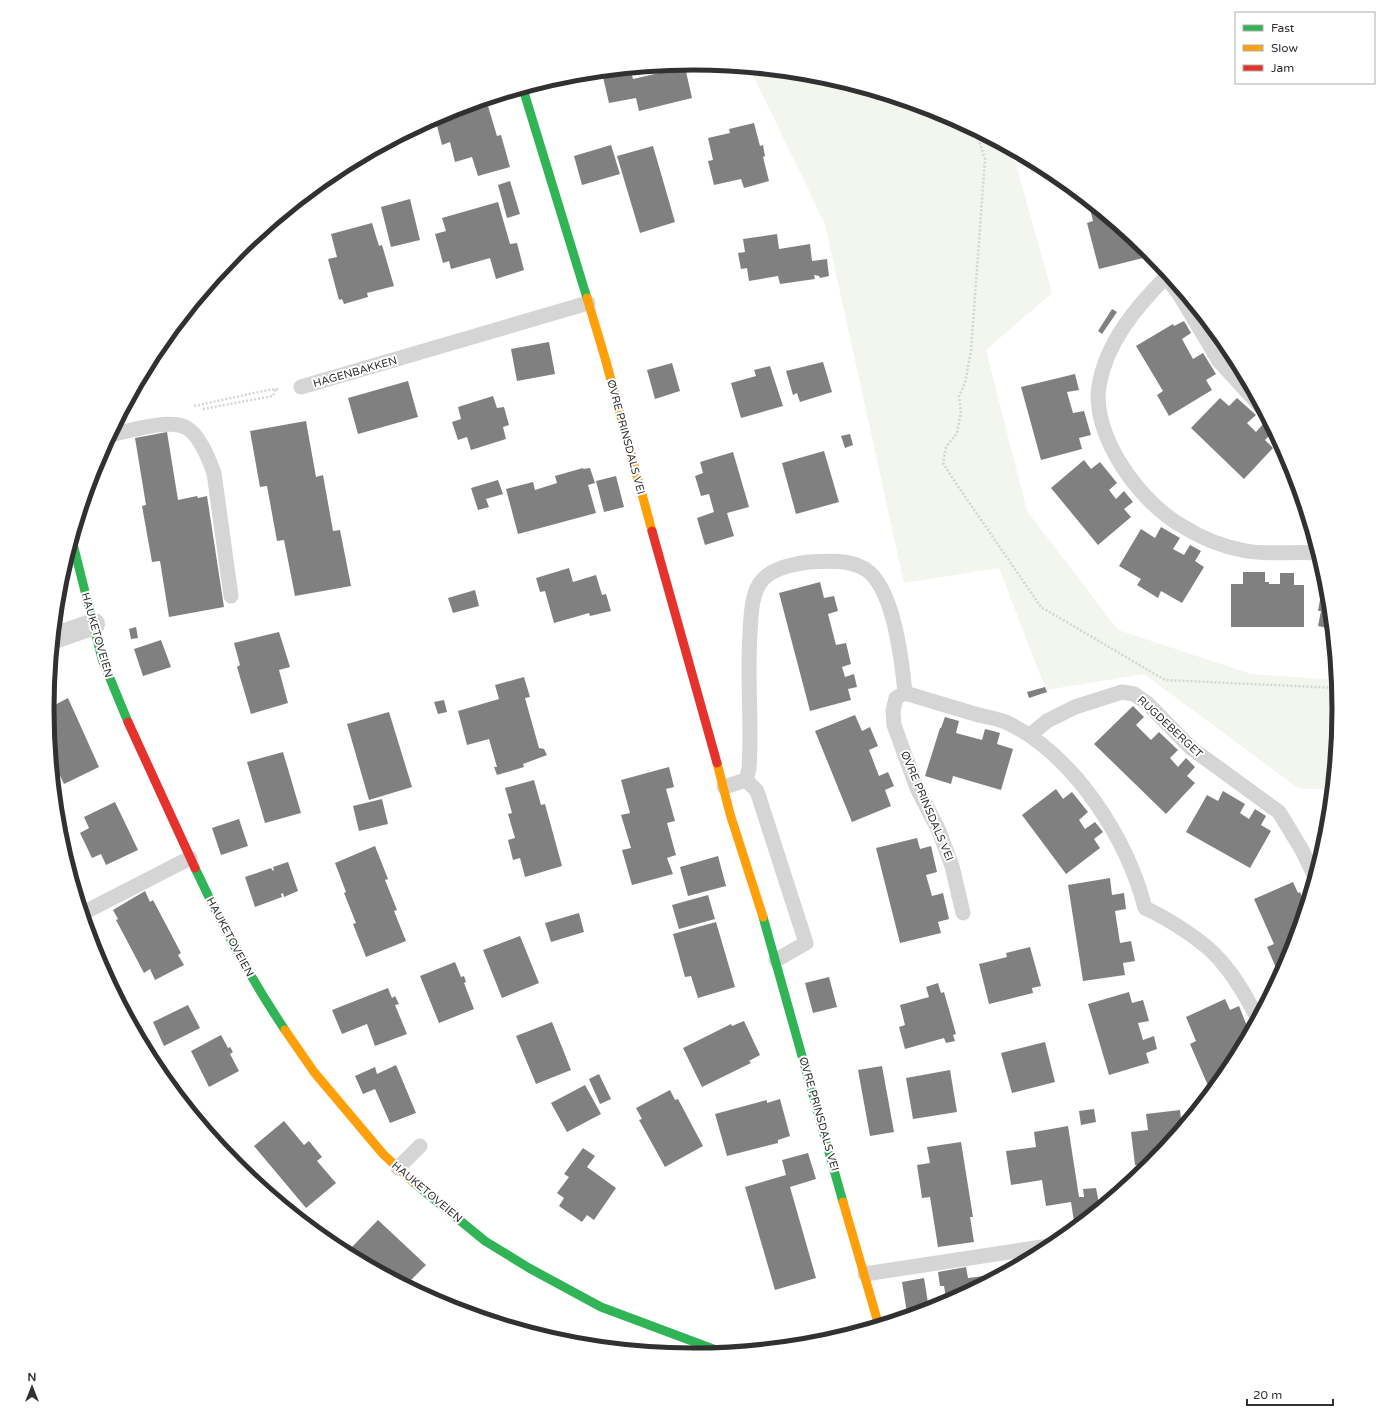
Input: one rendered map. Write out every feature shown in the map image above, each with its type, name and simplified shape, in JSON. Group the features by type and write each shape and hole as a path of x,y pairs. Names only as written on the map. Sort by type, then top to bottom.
{"street":[{"name":"ØVRE PRINSDALS VEI","path":"525,93 588,303 724,787 730,814 776,960 878,1321"},
{"name":"HAUKETOVEIEN","path":"73,555 94,624 102,659 113,688 215,912 263,997 314,1072 383,1154 486,1241 529,1268 601,1307 712,1349"},
{"path":"58,637 94,624"}],"lane":[{"path":"1164,277 1133,314 1111,348 1102,377 1098,399 1100,412 1105,431 1117,458 1160,510 1183,527 1212,540 1245,551 1313,553"},
{"path":"1179,294 1219,361 1249,394"},
{"name":"HAGENBAKKEN","path":"301,387 588,303"},
{"path":"117,434 167,424 177,424 187,428 193,434 210,462 214,473 231,596"},
{"path":"746,780 750,758 748,688 750,620 754,597 760,583 769,574 784,567 827,561 848,563 865,569 878,583 891,612 900,647 905,693 1009,723 1030,735 1050,751 1071,772 1107,820 1133,867 1145,908 1163,916 1219,958 1246,995 1255,1014"},
{"name":"RUGDEBERGET","path":"1030,735 1047,721 1075,707 1122,692 1134,694 1147,703 1191,748 1279,812 1302,850 1312,871"},
{"name":"ØVRE PRINSDALS VEI","path":"905,693 896,698 893,711 894,725 917,788 939,831 952,866 963,913"},
{"path":"724,787 746,780"},
{"path":"746,780 757,791 806,943 776,960"},
{"path":"87,911 190,858"},
{"path":"398,1168 420,1146"},
{"path":"865,1274 1038,1248"}],"path":[{"path":"978,137 985,159 971,351 965,383 958,396 961,412 957,433 946,447 943,463 953,480 1041,607 1165,680 1332,688"},
{"name":"HAGENBAKKEN","path":"188,408 276,389 301,387"},
{"path":"203,409 273,396 276,389"}],"shaded area":[{"path":"752,73 818,82 899,104 976,136 1014,156 1052,293 986,350 1027,511 1118,630 1251,674 1332,680 1332,751 1328,790 1298,788 1144,674 1046,690 999,568 904,583 825,224"}],"building":[{"path":"686,70 692,98 639,111 636,98 609,103 603,77 632,75 633,79 669,71"},
{"path":"488,106 497,136 501,135 510,167 478,176 472,157 455,162 450,142 442,145 437,125 462,114"},
{"path":"754,123 760,146 763,145 765,156 763,157 769,181 744,188 741,179 714,185 708,161 713,160 708,138 730,133 729,129"},
{"path":"611,145 620,174 582,185 574,156"},
{"path":"653,146 675,222 640,233 617,156"},
{"path":"510,181 520,214 507,218 498,185"},
{"path":"410,199 420,240 391,247 381,207"},
{"path":"498,202 510,244 517,243 524,270 496,279 490,258 451,269 449,261 443,263 435,234 446,231 442,218"},
{"path":"1090,208 1146,257 1099,269 1087,223 1093,221"},
{"path":"372,223 379,246 382,245 394,286 367,293 368,297 344,304 342,299 339,300 328,259 337,257 331,234"},
{"path":"777,234 779,249 810,244 812,261 827,259 829,276 820,278 819,276 814,275 815,279 780,284 778,276 749,281 747,268 741,269 738,253 745,252 743,239"},
{"path":"1112,309 1117,312 1102,334 1098,331"},
{"path":"1184,321 1191,333 1182,339 1193,359 1203,353 1216,374 1206,380 1212,390 1169,416 1157,395 1163,391 1136,346 1173,324 1174,326"},
{"path":"549,342 555,374 517,381 511,349"},
{"path":"823,362 832,392 800,402 797,393 793,395 786,371"},
{"path":"672,363 680,391 655,399 647,370"},
{"path":"770,366 783,406 741,418 731,383 756,376 754,370"},
{"path":"1075,374 1079,390 1067,392 1073,413 1084,411 1091,435 1079,438 1082,449 1041,460 1021,387"},
{"path":"408,381 418,417 358,434 348,398"},
{"path":"493,396 497,408 504,407 509,425 503,427 506,439 471,450 467,437 458,440 452,422 461,419 458,407"},
{"path":"1220,398 1229,406 1237,398 1256,415 1247,423 1256,432 1264,423 1266,425 1270,435 1265,440 1273,448 1244,479 1191,428"},
{"path":"306,421 316,477 323,475 333,531 340,530 351,586 295,596 284,540 277,541 267,486 260,487 250,431"},
{"path":"167,432 178,500 197,496 198,498 207,496 224,607 169,617 160,561 152,562 142,506 146,505 135,438"},
{"path":"850,434 853,445 845,448 841,436"},
{"path":"824,451 839,502 796,514 782,463"},
{"path":"733,452 749,507 727,513 734,536 705,545 697,518 714,512 709,494 701,496 695,476 703,473 700,462"},
{"path":"1084,460 1091,469 1100,462 1117,483 1109,490 1116,499 1124,491 1133,502 1124,509 1131,517 1098,545 1051,488"},
{"path":"583,468 590,468 595,483 588,485 596,513 518,534 506,489 533,482 535,490 557,483 555,476"},
{"path":"616,476 624,507 604,512 596,481"},
{"path":"498,480 503,494 486,499 489,507 478,510 471,488"},
{"path":"1161,527 1180,538 1173,549 1184,555 1190,545 1201,551 1195,561 1204,567 1182,603 1161,591 1158,598 1137,585 1141,579 1119,566 1141,529 1155,538"},
{"path":"569,568 573,582 596,575 602,595 606,594 611,611 590,616 589,613 554,623 545,591 540,592 536,578"},
{"path":"1243,572 1265,572 1265,582 1269,582 1269,584 1280,584 1280,573 1294,573 1294,585 1304,585 1304,627 1231,627 1231,584 1243,584"},
{"path":"820,582 824,598 834,596 838,611 828,614 836,645 846,643 851,664 842,667 845,677 854,674 857,687 848,689 851,700 810,711 779,593"},
{"path":"475,590 479,606 453,613 448,598"},
{"path":"1323,598 1328,628 1318,626 1321,611 1318,611 1320,600 1323,600"},
{"path":"136,627 138,638 131,639 129,629"},
{"path":"279,632 290,667 279,670 288,703 251,714 237,667 240,665 234,643"},
{"path":"161,640 171,667 143,676 134,649"},
{"path":"524,677 530,697 525,698 539,748 544,749 547,755 523,764 524,767 497,775 494,767 497,767 489,739 467,745 458,711 499,699 495,685"},
{"path":"1045,687 1047,692 1029,698 1027,692"},
{"path":"68,698 99,767 64,784 57,768 54,705"},
{"path":"444,700 447,712 438,714 434,702"},
{"path":"1133,706 1144,717 1136,725 1151,740 1159,732 1178,750 1170,758 1178,767 1186,758 1195,767 1187,776 1195,783 1166,814 1094,744"},
{"path":"389,712 412,787 369,800 347,724"},
{"path":"855,715 862,731 870,727 878,746 869,750 879,776 888,772 894,786 885,790 891,806 852,822 815,731"},
{"path":"945,717 959,721 956,733 982,740 985,729 993,731 1000,733 997,744 1013,749 1001,790 953,776 951,784 925,776 940,728"},
{"path":"283,752 301,813 265,823 247,762"},
{"path":"669,767 674,787 666,789 675,821 667,823 676,855 667,858 673,874 632,885 622,850 631,848 621,815 630,813 621,780"},
{"path":"534,780 541,805 545,804 562,866 525,877 520,858 513,860 508,840 515,838 508,814 512,813 505,788"},
{"path":"1056,789 1063,799 1072,792 1088,812 1079,820 1085,829 1095,822 1103,832 1094,839 1100,848 1066,874 1022,815"},
{"path":"1223,791 1245,804 1240,813 1249,819 1255,809 1266,816 1261,825 1271,831 1250,868 1186,832 1207,795 1218,801"},
{"path":"382,799 388,824 359,831 353,806"},
{"path":"115,802 138,850 106,865 101,854 92,858 80,833 89,828 84,817"},
{"path":"239,819 248,846 221,855 212,828"},
{"path":"917,838 920,849 931,846 937,872 926,875 932,896 943,893 949,919 938,922 941,933 900,943 876,848"},
{"path":"375,846 388,879 385,880 397,910 394,911 406,941 366,957 353,924 356,923 344,893 346,892 335,863"},
{"path":"718,856 726,886 688,896 680,867"},
{"path":"288,862 298,891 284,897 283,893 281,894 282,897 255,907 245,877 271,868 273,871 273,867"},
{"path":"1110,878 1112,895 1124,893 1126,909 1115,911 1120,943 1131,941 1135,961 1123,963 1125,975 1083,981 1068,885"},
{"path":"1293,882 1298,893 1300,892 1302,897 1305,896 1299,915 1277,970 1267,947 1274,944 1254,899"},
{"path":"145,891 150,902 153,900 181,953 178,955 184,965 155,980 150,969 144,973 116,920 118,919 113,910"},
{"path":"708,895 715,919 679,929 672,905"},
{"path":"579,913 584,932 551,942 545,923"},
{"path":"716,922 735,987 698,998 691,976 685,977 673,934"},
{"path":"520,936 539,983 502,998 483,950"},
{"path":"1030,947 1041,986 1032,988 1033,993 989,1004 979,964 1007,957 1006,953"},
{"path":"455,962 461,977 464,976 466,982 464,983 474,1009 439,1023 420,976"},
{"path":"829,977 837,1007 813,1013 805,983"},
{"path":"938,983 941,993 944,992 956,1034 953,1035 955,1041 946,1043 944,1038 905,1049 899,1027 905,1025 900,1005 929,997 926,987"},
{"path":"388,988 392,998 395,996 399,1004 395,1005 407,1034 375,1046 367,1024 342,1034 332,1010"},
{"path":"1129,992 1132,1003 1143,1000 1149,1021 1138,1023 1143,1040 1154,1036 1157,1049 1146,1053 1149,1063 1109,1075 1088,1004"},
{"path":"1225,999 1230,1010 1239,1006 1248,1028 1245,1032 1240,1034 1242,1038 1209,1088 1190,1044 1196,1041 1186,1017"},
{"path":"188,1005 200,1028 164,1046 153,1022"},
{"path":"744,1021 760,1055 749,1061 751,1063 702,1087 683,1048 731,1024 732,1026"},
{"path":"552,1022 571,1070 536,1084 516,1036"},
{"path":"221,1035 228,1048 230,1047 233,1052 230,1054 239,1071 209,1087 191,1051"},
{"path":"1045,1042 1055,1082 1012,1093 1001,1053"},
{"path":"396,1065 416,1113 390,1123 375,1089 363,1094 355,1076 375,1067 377,1074"},
{"path":"882,1066 894,1132 870,1136 858,1070"},
{"path":"950,1070 957,1112 913,1119 906,1078"},
{"path":"599,1074 611,1099 600,1104 589,1079"},
{"path":"585,1085 601,1114 567,1132 551,1103"},
{"path":"670,1090 675,1100 678,1099 703,1146 665,1167 639,1120 642,1119 636,1108"},
{"path":"780,1099 790,1136 778,1140 778,1143 727,1156 715,1114 767,1100 767,1103"},
{"path":"1094,1109 1096,1122 1081,1125 1079,1111"},
{"path":"1180,1110 1181,1122 1146,1162 1143,1165 1135,1165 1131,1132 1148,1130 1146,1114"},
{"path":"284,1121 304,1145 309,1141 322,1157 317,1161 336,1183 306,1208 254,1146"},
{"path":"1068,1126 1079,1197 1084,1197 1083,1189 1096,1188 1099,1203 1074,1223 1071,1202 1046,1206 1042,1180 1011,1185 1006,1151 1036,1147 1034,1132"},
{"path":"961,1142 973,1217 970,1217 974,1242 938,1247 930,1197 922,1198 917,1165 930,1163 927,1147"},
{"path":"583,1148 595,1156 587,1167 616,1188 594,1220 587,1215 582,1222 559,1206 564,1198 557,1193 569,1177 564,1174"},
{"path":"808,1153 816,1179 790,1187 816,1278 775,1290 745,1187 786,1175 782,1160"},
{"path":"378,1220 426,1265 409,1282 374,1263 351,1248"},
{"path":"966,1267 968,1278 984,1276 984,1278 946,1297 944,1286 940,1286 938,1272"},
{"path":"924,1278 928,1304 907,1312 902,1282"}],"traffic: fast":[{"path":"524,93 587,298"},
{"path":"75,550 102,659 128,722"},
{"path":"195,868 237,951 285,1030"},
{"path":"763,917 843,1202"},
{"path":"413,1182 485,1241 529,1268 601,1307 712,1349"}],"traffic: slow":[{"path":"587,298 605,358 652,531"},
{"path":"717,763 730,814 763,917"},
{"path":"285,1030 314,1072 383,1154 413,1182"},
{"path":"843,1202 878,1321"}],"traffic: jam":[{"path":"652,531 717,763"},
{"path":"128,722 195,868"}]}
